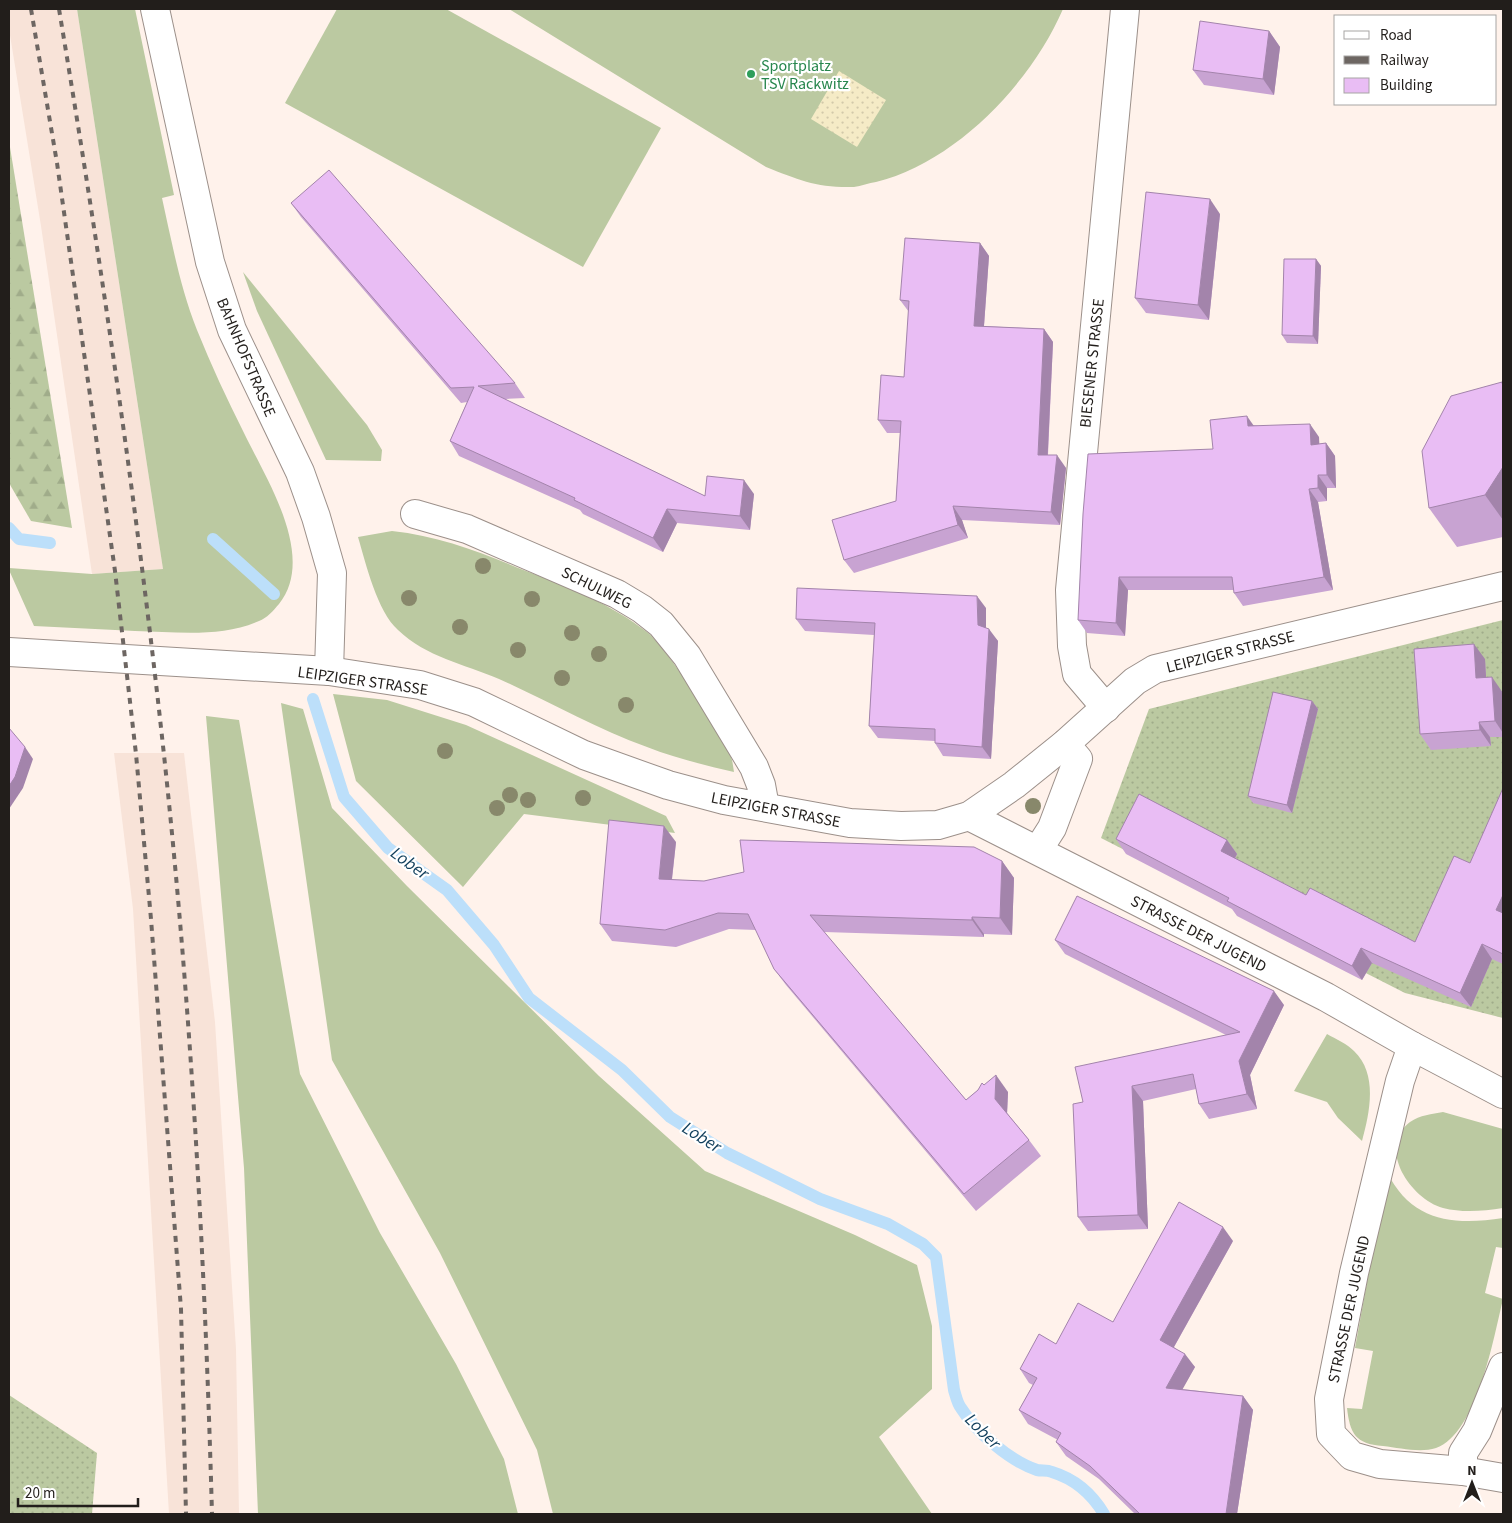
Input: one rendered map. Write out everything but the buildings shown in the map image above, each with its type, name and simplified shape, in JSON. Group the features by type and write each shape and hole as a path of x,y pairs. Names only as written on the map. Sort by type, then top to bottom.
{"street":[{"name":"BAHNHOFSTRASSE","path":"155,9 210,262 232,330 300,472 316,516 332,573 330,671"},
{"name":"BIESENER STRASSE","path":"1106,708 1078,674 1072,646 1070,590 1125,9"},
{"name":"SCHULWEG","path":"415,514 467,529 617,594 642,609 661,624 687,656 754,767 761,785 765,807"},
{"name":"LEIPZIGER STRASSE","path":"9,652 330,671 420,685 474,702 584,754 668,785 724,800 850,823 901,826 938,825 969,816 1014,785 1065,744 1135,682 1155,669 1503,586"},
{"path":"1038,850 1052,828 1078,759 1065,744"},
{"name":"STRASSE DER JUGEND","path":"969,816 1326,997 1412,1046 1503,1094"},
{"name":"STRASSE DER JUGEND","path":"1412,1046 1400,1081 1354,1274 1329,1400 1331,1434 1352,1456 1380,1464 1463,1471 1503,1478"},
{"path":"1463,1471 1463,1453 1477,1431 1503,1367"}],"shaded area":[{"path":"9,9 77,9 163,569 92,574 41,226 9,29"},
{"path":"114,753 184,753 215,1022 236,1349 239,1514 169,1514 133,909"}],"green space":[{"path":"77,9 135,9 174,195 162,198 186,298 197,330 231,407 275,495 290,541 293,564 289,585 279,604 265,618 229,630 182,633 34,626 9,570 9,568 92,574 163,569"},
{"path":"337,9 446,9 661,128 583,267 285,103"},
{"path":"509,9 1063,9 1049,37 1032,64 1011,91 962,138 934,157 906,172 876,182 854,187 841,187 819,185 766,167"},
{"path":"9,141 72,528 31,521 9,483"},
{"path":"243,272 367,425 382,450 381,461 326,460 257,311"},
{"path":"392,531 444,541 493,558 589,597 633,622 656,641 693,691 726,745 732,759 734,772 679,758 628,740 499,679 446,659 409,639 391,622 378,599 358,537"},
{"path":"1503,620 1503,1018 1405,993 1101,838 1149,709"},
{"path":"333,694 387,700 466,725 666,816 675,833 524,814 463,887 356,781"},
{"path":"281,703 303,709 332,808 407,886 599,1076 705,1171 855,1235 917,1265 932,1326 932,1389 879,1437 932,1514 553,1514 537,1450 440,1253 332,1060"},
{"path":"206,716 239,720 300,1074 380,1233 456,1364 504,1459 518,1514 258,1514 244,1168"},
{"path":"1327,1034 1354,1051 1362,1060 1367,1071 1370,1094 1368,1118 1362,1141 1338,1118 1327,1102 1294,1091"},
{"path":"1443,1112 1503,1129 1503,1208 1458,1211 1443,1208 1431,1203 1410,1184 1397,1158 1396,1145 1400,1133 1410,1122 1418,1118"},
{"path":"1387,1172 1408,1201 1421,1210 1435,1216 1467,1221 1503,1218 1503,1248 1496,1247 1485,1293 1503,1299 1489,1359 1473,1404 1462,1424 1450,1439 1436,1448 1423,1450 1410,1450 1366,1443 1356,1436 1348,1417 1347,1408 1362,1409 1373,1351 1355,1348"},
{"path":"9,1395 97,1453 92,1514 9,1514"}],"sand":[{"path":"839,71 886,100 857,147 811,119"}],"waterway":[{"name":"Lober","path":"9,528 19,539 50,543"},
{"name":"Lober","path":"213,539 274,594"},
{"name":"Lober","path":"313,699 344,797 388,848 447,890 494,945 529,998 622,1070 670,1117 727,1153 820,1199 888,1224 923,1244 936,1257 954,1390 958,1402 967,1417 994,1445 1016,1460 1037,1470 1060,1475 1075,1483 1094,1500 1104,1514"}],"railway":[{"path":"31,9 57,163 115,571 136,754 151,919 181,1309 186,1514"},
{"path":"59,9 117,381 142,568 174,850 189,1039 201,1229 212,1514"}],"place":[{"name":"Sportplatz TSV Rackwitz","path":"751,74"}]}
